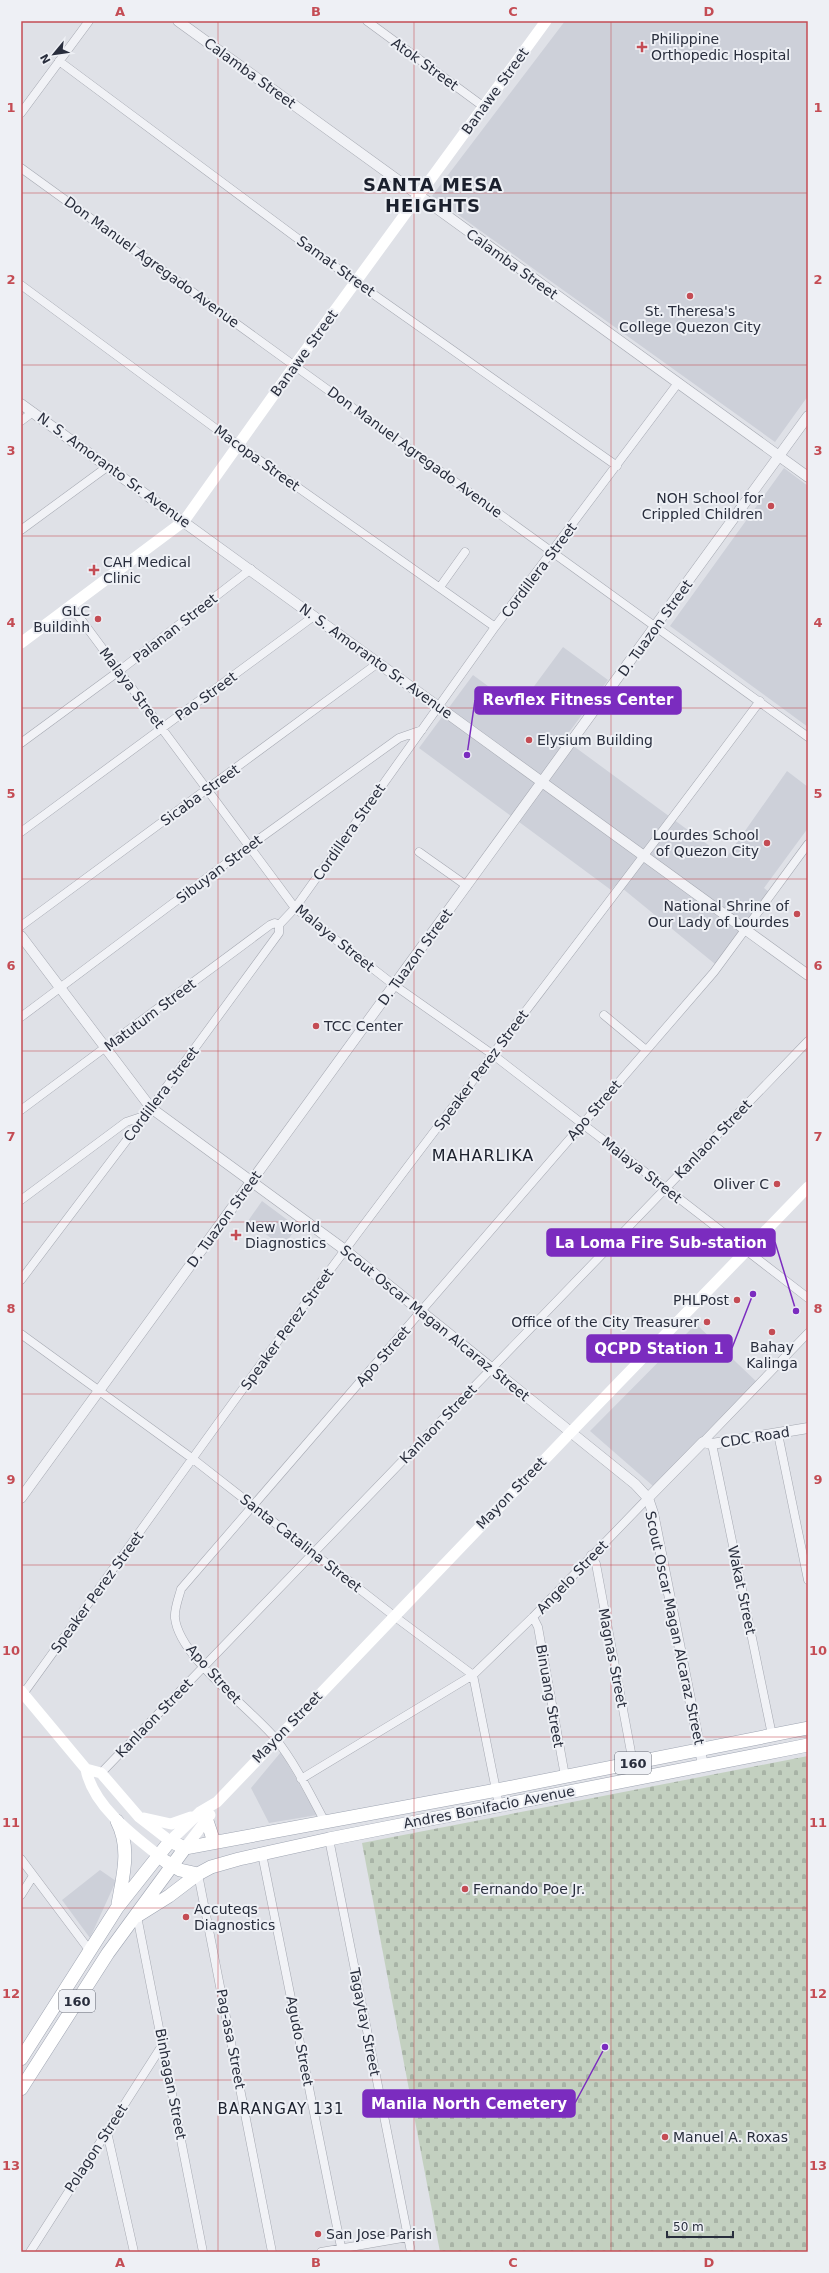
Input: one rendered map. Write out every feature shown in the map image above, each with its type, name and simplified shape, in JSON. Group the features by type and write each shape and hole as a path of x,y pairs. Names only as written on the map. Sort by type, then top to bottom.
{"main road":[{"name":"Banawe Street","path":"21,643 184,520 295,364 546,21"},
{"name":"Mayon Street","path":"185,1848 204,1817 275,1739 808,1187"},
{"path":"22,1693 86,1769 88,1783 117,1821 122,1831 126,1847 124,1874 117,1908"},
{"name":"Andres Bonifacio Avenue","path":"185,1848 497,1790 808,1728"},
{"name":"Andres Bonifacio Avenue","path":"137,1916 169,1896 198,1874 210,1867 329,1839 808,1745"},
{"path":"86,1769 101,1773 139,1817 170,1841 185,1848"},
{"path":"139,1817 172,1824 204,1817 211,1834 217,1842"},
{"name":"Mayon Street","path":"170,1841 204,1817"},
{"path":"117,1821 173,1866 198,1874"},
{"name":"160","path":"21,2058 117,1908 170,1841"},
{"name":"160","path":"21,2089 108,1953 137,1916 185,1848"}],"street":[{"path":"21,113 89,21"},
{"name":"Calamba Street","path":"178,21 808,477"},
{"name":"Atok Street","path":"367,21 484,107"},
{"name":"Samat Street","path":"59,61 356,282 617,466"},
{"name":"Don Manuel Agregado Avenue","path":"21,168 295,364 808,737"},
{"name":"Macopa Street","path":"21,286 238,445 495,627"},
{"name":"Cordillera Street","path":"21,1280 148,1112 279,934 279,925 295,908 440,707 495,627 553,552 678,383"},
{"name":"N. S. Amoranto Sr. Avenue","path":"21,404 107,467 184,520 378,663 808,975"},
{"path":"21,421 33,412"},
{"name":"D. Tuazon Street","path":"21,1498 657,626 808,416"},
{"path":"21,530 107,467"},
{"path":"440,587 465,552"},
{"name":"Palanan Street","path":"21,743 119,671 251,570"},
{"name":"Malaya Street","path":"71,606 248,847 295,908 394,985 492,1054 808,1298"},
{"name":"Pao Street","path":"21,832 314,616"},
{"name":"Sicaba Street","path":"21,926 378,663"},
{"name":"Speaker Perez Street","path":"22,1693 345,1250 492,1054 645,856 760,701"},
{"name":"Sibuyan Street","path":"21,1017 248,847 400,738 422,730"},
{"name":"Apo Street","path":"325,1822 301,1779 275,1739 204,1667 178,1631 175,1617 182,1588 714,972 808,844"},
{"path":"419,852 467,886"},
{"name":"Matutum Street","path":"21,1110 270,925 274,923 279,925"},
{"name":"Scout Oscar Magan Alcaraz Street","path":"21,936 105,1048 148,1112 251,1181 345,1250 635,1484 648,1498 703,1765"},
{"path":"604,1015 646,1050"},
{"name":"Kanlaon Street","path":"101,1773 808,1040"},
{"path":"21,1200 126,1122 148,1112"},
{"name":"Angelo Street","path":"301,1779 472,1675 533,1617 591,1555 648,1498 707,1443 808,1333"},
{"name":"Santa Catalina Street","path":"21,1334 193,1459 472,1675"},
{"name":"CDC Road","path":"707,1443 778,1434 808,1428"},
{"path":"778,1434 808,1580"},
{"name":"Wakat Street","path":"707,1443 772,1735"},
{"name":"Magnas Street","path":"591,1555 596,1564 633,1762"},
{"name":"Binuang Street","path":"533,1617 538,1627 565,1776"},
{"path":"472,1675 499,1805"},
{"name":"Tagaytay Street","path":"329,1839 411,2252"},
{"name":"Agudo Street","path":"262,1854 342,2250"},
{"path":"21,1860 90,1951"},
{"name":"Pag-asa Street","path":"198,1874 272,2252"},
{"path":"21,1895 33,1876"},
{"name":"Binhagan Street","path":"137,1916 203,2252"},
{"name":"Polagon Street","path":"30,2252 163,2044"},
{"path":"107,2132 134,2252"},
{"path":"321,2252 342,2250 408,2238"}],"shaded area":[{"name":"St. Theresa's College Quezon City","path":"565,21 808,21 808,396 775,442 432,196"},
{"path":"784,468 808,486 808,727 670,626"},
{"path":"563,647 608,680 564,739 726,858 787,771 808,787 808,828 764,888 769,892 715,964 617,884 611,890 419,748 473,675 518,708"},
{"path":"262,1201 297,1227 283,1247 248,1221"},
{"path":"696,1324 759,1384 653,1486 590,1431"},
{"path":"281,1752 317,1815 269,1823 251,1788"},
{"path":"100,1870 116,1881 90,1938 62,1900"}],"green space":[{"path":"808,1756 808,2252 440,2252 362,1843"}],"place":[{"name":"Philippine Orthopedic Hospital","path":"642,47"},
{"name":"St. Theresa's College Quezon City","path":"690,296"},
{"name":"NOH School for Crippled Children","path":"771,506"},
{"name":"CAH Medical Clinic","path":"94,570"},
{"name":"GLC Buildinh","path":"98,619"},
{"name":"Elysium Building","path":"529,740"},
{"name":"Revflex Fitness Center","path":"467,755"},
{"name":"Lourdes School of Quezon City","path":"767,843"},
{"name":"National Shrine of Our Lady of Lourdes","path":"797,914"},
{"name":"TCC Center","path":"316,1026"},
{"name":"Oliver C","path":"777,1184"},
{"name":"New World Diagnostics","path":"236,1235"},
{"name":"QCPD Station 1","path":"753,1294"},
{"name":"PHLPost","path":"737,1300"},
{"name":"La Loma Fire Sub-station","path":"796,1311"},
{"name":"Office of the City Treasurer","path":"707,1322"},
{"name":"Bahay Kalinga","path":"772,1332"},
{"name":"Fernando Poe Jr.","path":"465,1889"},
{"name":"Accuteqs Diagnostics","path":"186,1917"},
{"name":"Manila North Cemetery","path":"605,2047"},
{"name":"Manuel A. Roxas","path":"665,2137"},
{"name":"San Jose Parish","path":"318,2234"}],"district":[{"name":"SANTA MESA HEIGHTS","path":"433,194"},
{"name":"MAHARLIKA","path":"483,1155"},
{"name":"BARANGAY 131","path":"281,2109"}]}
